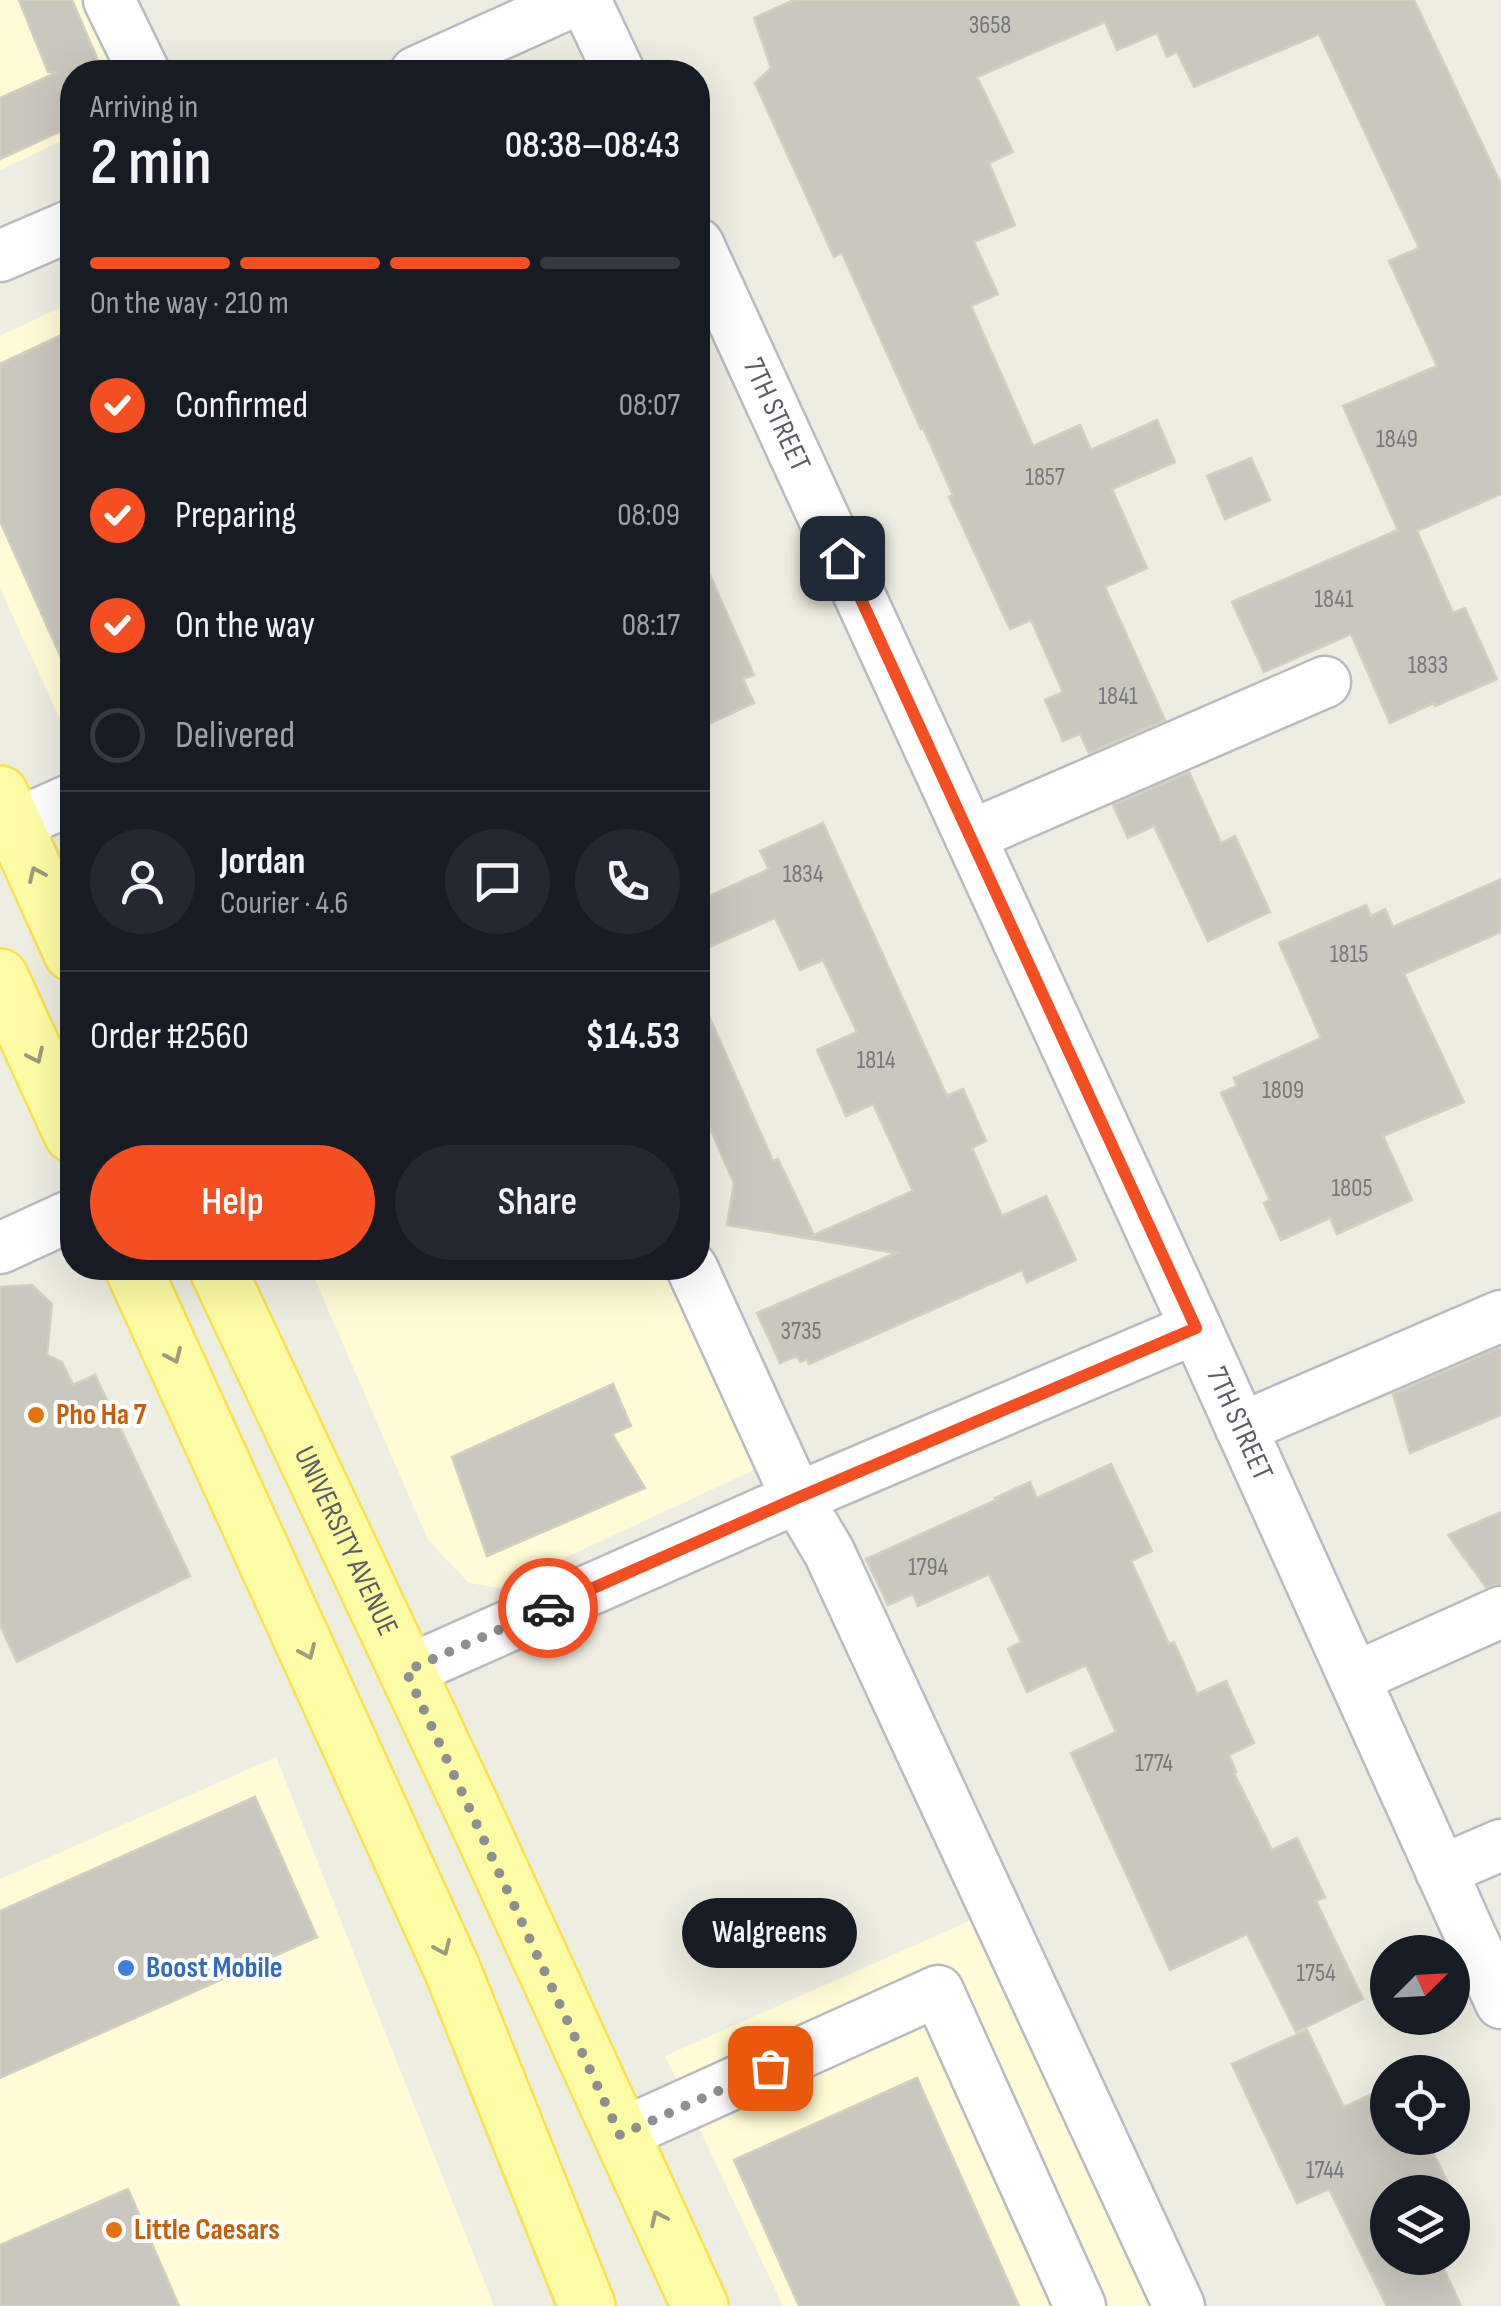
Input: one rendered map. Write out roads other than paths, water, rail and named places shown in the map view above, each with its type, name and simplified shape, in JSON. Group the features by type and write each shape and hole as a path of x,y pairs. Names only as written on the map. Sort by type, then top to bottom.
{"main road":[{"path":"7,810 60,927"},
{"path":"0,977 60,1108"},
{"path":"139,1280 452,1969 587,2306"},
{"path":"192,1280 241,1393 282,1452 327,1500"},
{"name":"UNIVERSITY AVENUE","path":"223,1280 700,2306"}],"street":[{"path":"110,0 138,60"},
{"path":"443,60 576,0"},
{"path":"585,0 613,60"},
{"path":"0,256 60,229"},
{"name":"7TH STREET","path":"710,270 1501,2003"},
{"path":"970,836 1325,682"},
{"path":"7,810 60,802"},
{"path":"0,1248 60,1221"},
{"path":"697,1280 797,1498 829,1552 1178,2306"},
{"path":"1241,1428 1501,1316"},
{"path":"406,1671 1196,1328"},
{"path":"1354,1678 1501,1612"},
{"path":"1441,1871 1501,1844"},
{"path":"620,2135 938,1992 1080,2306"}],"place":[{"name":"Pho Ha 7","path":"36,1415"},
{"name":"Boost Mobile","path":"126,1968"},
{"name":"Walgreens","path":"770,2068"},
{"name":"Little Caesars","path":"114,2230"}]}
